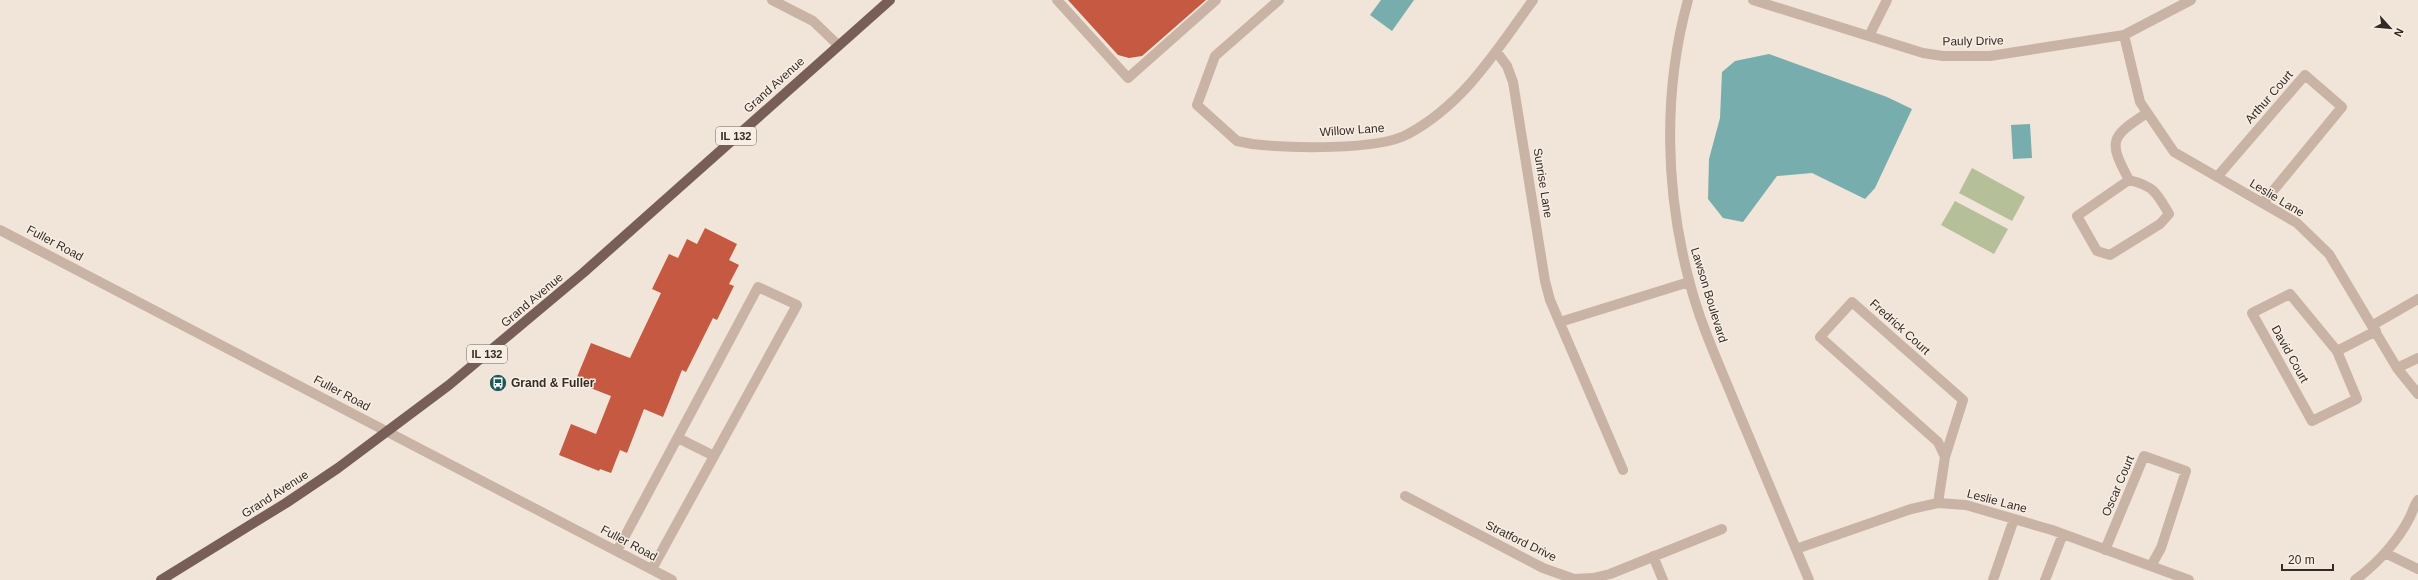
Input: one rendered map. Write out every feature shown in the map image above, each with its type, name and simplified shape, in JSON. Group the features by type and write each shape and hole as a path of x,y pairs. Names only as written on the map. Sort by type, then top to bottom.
{"main road":[{"name":"Grand Avenue","path":"161,580 286,503 338,468 492,350 578,278 890,0"}],"street":[{"path":"772,0 813,21 838,45"},
{"path":"1057,0 1128,78 1216,0"},
{"name":"Willow Lane","path":"1279,0 1215,56 1198,105 1238,140 1252,144 1342,145 1393,140 1408,134 1456,100 1470,85 1533,0"},
{"name":"Lawson Boulevard","path":"1688,0 1682,22 1670,107 1673,194 1681,248 1689,282 1704,328 1808,580"},
{"name":"Pauly Drive","path":"1753,0 1923,52 1951,56 1990,56 2124,35 2191,0"},
{"path":"1868,36 1887,0"},
{"name":"Leslie Lane","path":"2124,35 2140,102 2174,152 2297,223 2329,254 2397,368 2418,394"},
{"name":"Sunrise Lane","path":"1496,51 1508,66 1513,82 1545,281 1560,322 1623,470"},
{"name":"Arthur Court","path":"2217,177 2305,75 2342,107 2263,204"},
{"path":"2129,180 2077,216 2097,251 2110,255 2160,224 2169,214 2158,193 2146,184 2129,180 2115,153 2117,139 2126,127 2147,113"},
{"name":"Fuller Road","path":"0,230 672,580"},
{"path":"1560,322 1689,282"},
{"path":"617,551 758,287 797,305 652,569"},
{"name":"David Court","path":"2290,294 2337,351 2357,399 2312,421 2252,313 2290,294"},
{"path":"2337,351 2418,299"},
{"name":"Fredrick Court","path":"1938,503 1945,457 1963,400 1852,302 1820,337 1938,442 1945,457"},
{"path":"2397,368 2418,358"},
{"path":"678,438 714,456"},
{"name":"Oscar Court","path":"2105,550 2144,456 2186,471 2161,548 2151,566"},
{"name":"Stratford Drive","path":"1405,496 1543,568 1574,579 1594,578 1610,574 1722,529"},
{"name":"Leslie Lane","path":"1796,549 1908,509 1938,503 1966,505 2063,534 2189,580"},
{"path":"2355,580 2373,567 2385,553 2417,505"},
{"path":"1993,580 2014,519"},
{"path":"2045,580 2063,534"},
{"path":"2385,553 2418,569"},
{"path":"1653,556 1663,580"}],"green space":[{"path":"1972,168 2025,197 2012,221 1959,193"},
{"path":"1955,201 2008,229 1994,254 1941,225"}],"water":[{"path":"1381,0 1414,0 1392,31 1370,15"},
{"path":"1769,54 1887,97 1912,109 1875,188 1865,199 1812,173 1777,176 1743,222 1723,218 1708,199 1709,159 1720,118 1722,72 1735,61"},
{"path":"2030,124 2032,158 2013,159 2011,125"}],"building":[{"path":"1068,0 1206,0 1142,56 1129,58 1118,55"},
{"path":"705,228 737,244 729,260 739,265 729,284 734,286 717,320 713,318 686,372 682,370 663,417 644,409 627,453 620,450 611,473 600,469 599,471 559,455 571,424 596,434 611,396 575,382 591,343 630,358 661,293 652,289 669,254 678,258 687,239 697,244"}],"place":[{"name":"Grand & Fuller","path":"498,383"}]}
